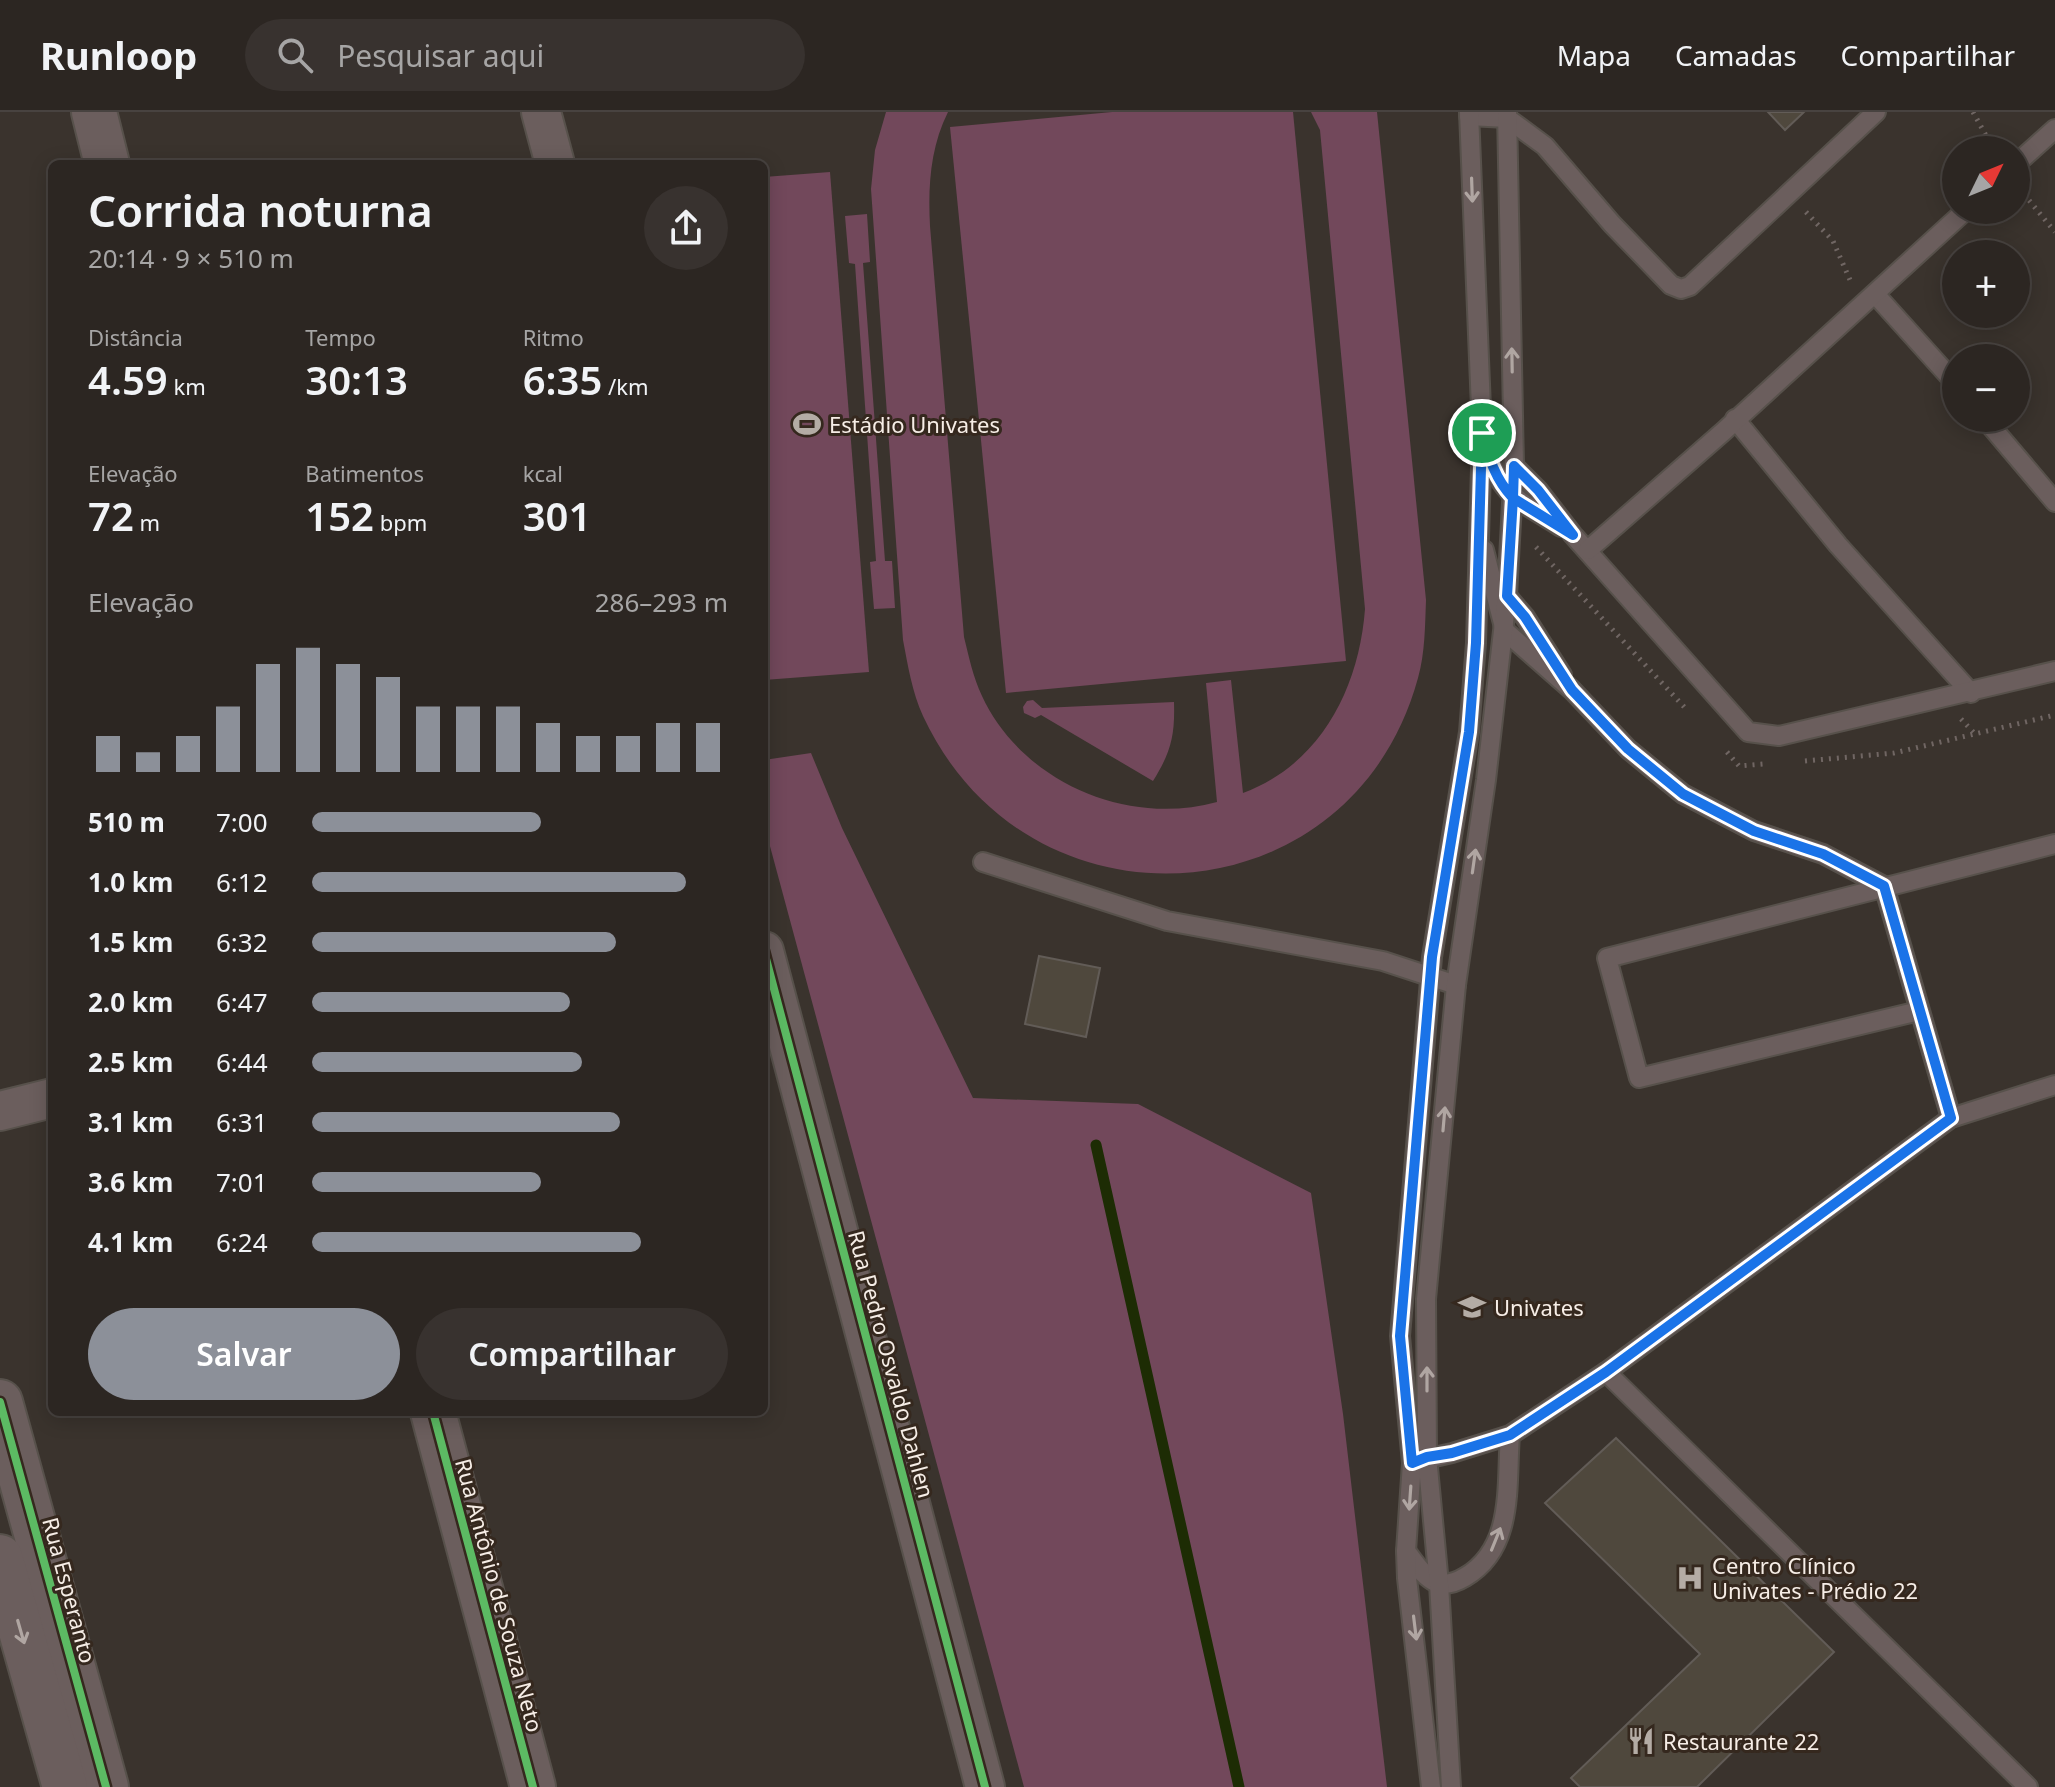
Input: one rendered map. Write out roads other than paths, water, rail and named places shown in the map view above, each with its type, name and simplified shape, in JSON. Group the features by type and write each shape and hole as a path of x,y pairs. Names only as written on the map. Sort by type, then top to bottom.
{"street":[{"path":"94,112 106,160"},
{"path":"541,112 554,160"},
{"name":"Rua Pedro Osvaldo Dahlen","path":"768,966 985,1787"},
{"path":"0,1111 48,1099"},
{"name":"Rua Esperanto","path":"0,1402 14,1509 106,1787"},
{"name":"Rua Antônio de Souza Neto","path":"434,1416 533,1787"},
{"path":"0,1557 65,1787"}],"lane":[{"path":"1451,1787 1439,1584 1400,1336 1431,975 1469,732 1476,643 1482,433 1469,114 1507,115 1545,146 1612,224 1671,285 1681,289 1690,286 1876,112"},
{"path":"1431,1787 1406,1551 1420,1460 1426,1299 1456,985 1505,631 1514,466 1507,115"},
{"path":"2030,151 2055,129"},
{"path":"1588,550 1951,224"},
{"path":"1875,294 1942,368"},
{"path":"1735,419 1838,545 1971,693"},
{"path":"1996,432 2055,502"},
{"path":"1482,433 1496,476 1513,498 1573,535"},
{"path":"1514,466 1748,732 1779,736 2055,671"},
{"path":"1478,528 1505,631 1572,690 1628,749 1683,794 1754,831 1823,854 1884,886 1951,1118"},
{"path":"1507,596 1525,617 1572,690"},
{"path":"1919,1011 1639,1078 1607,958 2055,844"},
{"path":"983,862 1167,921 1383,961 1456,985"},
{"path":"1420,1460 1510,1435 1606,1372 1951,1118 2055,1085"},
{"path":"1606,1372 2028,1787"},
{"path":"1406,1551 1424,1575 1439,1584 1453,1585 1474,1572 1497,1546 1508,1498 1510,1435"}],"waterway":[{"path":"1096,1145 1239,1787"}],"place":[{"name":"Estádio Univates","path":"807,424"},
{"name":"Univates","path":"1472,1307"},
{"name":"Centro Clínico Univates - Prédio 22","path":"1690,1578"},
{"name":"Restaurante 22","path":"1641,1741"}]}
